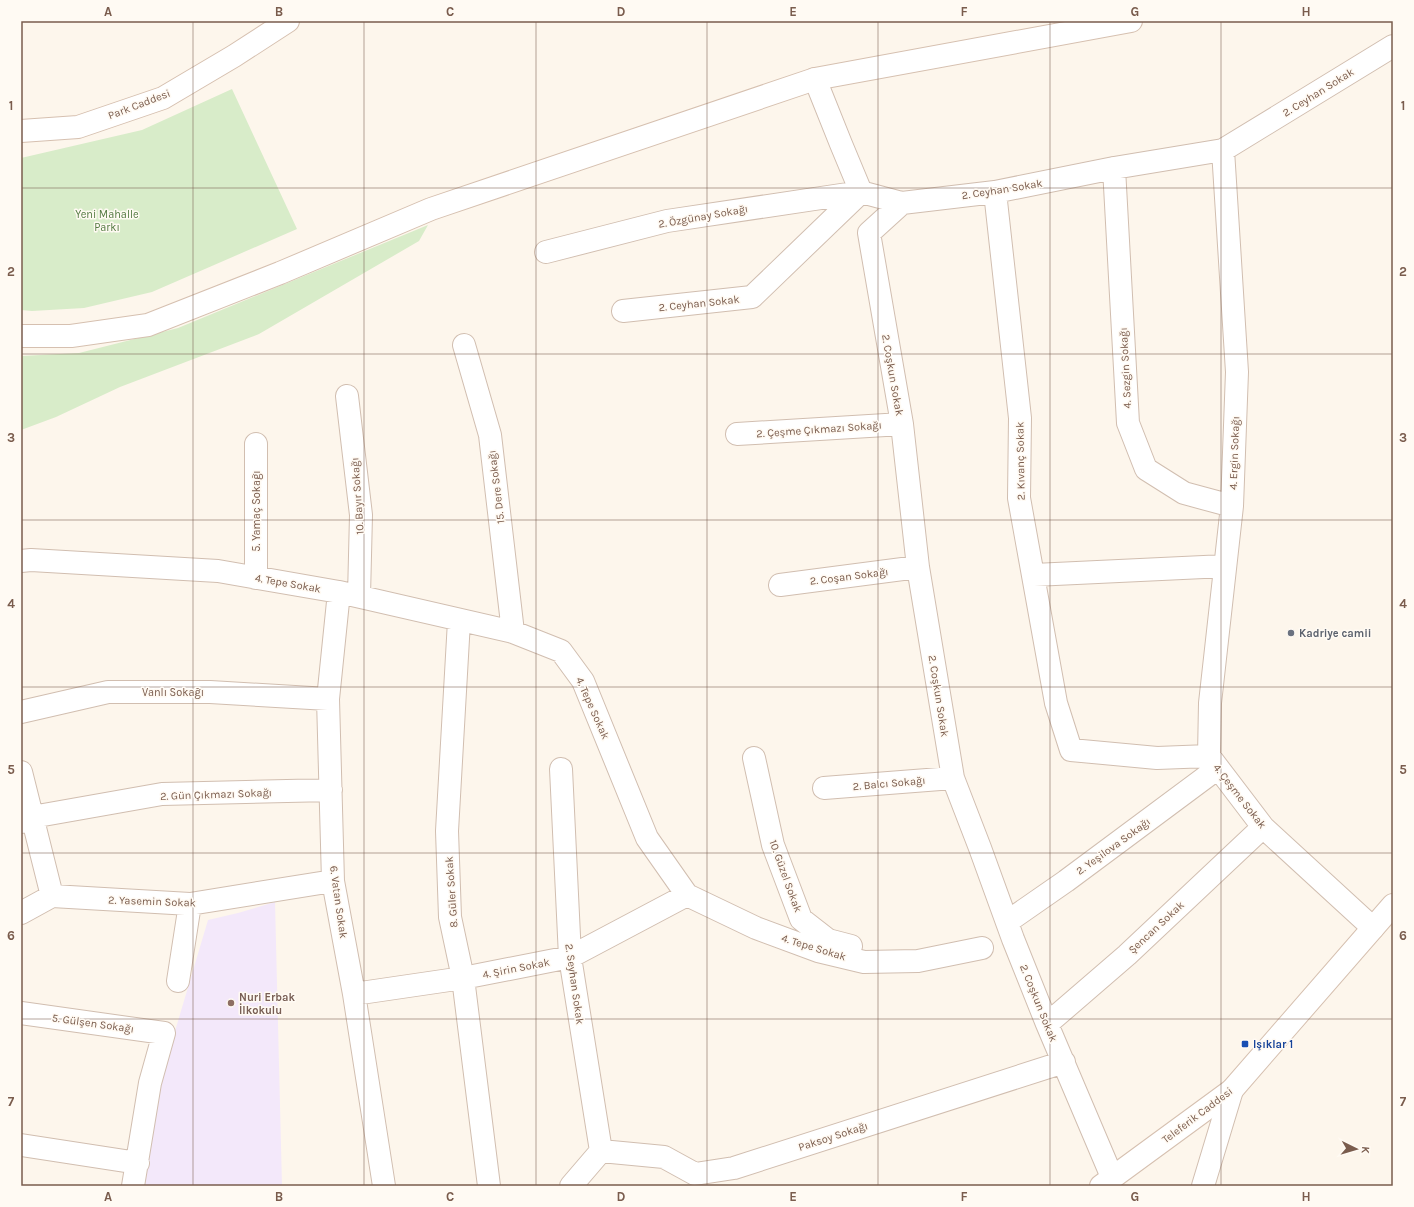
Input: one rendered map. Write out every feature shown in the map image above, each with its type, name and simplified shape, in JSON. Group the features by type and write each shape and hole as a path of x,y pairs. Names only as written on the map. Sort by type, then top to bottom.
{"street":[{"name":"Park Caddesi","path":"21,131 78,127 163,98 234,56 288,21"},
{"path":"21,336 71,336 148,325 280,273 430,209 815,79 1131,21"},
{"name":"2. Ceyhan Sokak","path":"623,311 752,297 861,192 902,203 995,192 1114,168 1223,150 1393,46"},
{"path":"815,79 840,144 861,192"},
{"name":"4. Ergin Sokağı","path":"1214,762 1210,704 1232,506 1237,372 1223,150"},
{"name":"4. Sezgin Sokağı","path":"1114,168 1128,423 1146,469 1184,493 1232,506"},
{"name":"2. Özgünay Sokağı","path":"546,252 667,221 861,192"},
{"name":"2. Kıvanç Sokak","path":"995,192 1020,418 1020,498 1056,703 1071,750"},
{"name":"2. Coşkun Sokak","path":"902,203 869,233 902,424 918,567 953,778 1010,930 1047,1024 1064,1062 1106,1182"},
{"name":"15. Dere Sokağı","path":"464,345 490,435 513,632"},
{"name":"10. Bayır Sokağı","path":"347,396 361,516 349,594"},
{"name":"2. Çeşme Çıkmazı Sokağı","path":"737,434 902,424"},
{"name":"5. Yamaç Sokağı","path":"256,444 256,578"},
{"name":"4. Tepe Sokak","path":"21,561 30,560 218,572 256,578 349,594 513,632 561,651 583,681 647,838 686,895 756,928 818,951 864,962 918,961 982,948"},
{"path":"1034,575 1225,566"},
{"name":"2. Coşan Sokağı","path":"780,585 918,567"},
{"name":"6. Vatan Sokak","path":"349,594 328,699 333,881 354,994 384,1186"},
{"name":"8. Güler Sokak","path":"459,620 447,831 450,917 463,978 489,1186"},
{"name":"Vanlı Sokağı","path":"21,712 108,692 210,692 328,699"},
{"name":"4. Çeşme Sokak","path":"1071,750 1214,762 1263,827 1373,928"},
{"name":"10. Güzel Sokak","path":"754,758 773,845 801,919 828,940 861,948 900,950 982,948 1010,930"},
{"name":"2. Yeşilova Sokağı","path":"1010,930 1073,876 1214,762"},
{"name":"2. Seyhan Sokak","path":"561,769 570,957 601,1151"},
{"path":"21,772 27,820 52,896 21,913"},
{"name":"2. Balcı Sokağı","path":"824,788 953,778"},
{"name":"2. Gün Çıkmazı Sokağı","path":"27,820 162,794 331,790"},
{"name":"Şencan Sokak","path":"1047,1024 1127,955 1263,827"},
{"name":"2. Yasemin Sokak","path":"52,896 190,904 333,881"},
{"name":"4. Şirin Sokak","path":"354,994 463,978 570,957 686,895"},
{"path":"178,981 190,904"},
{"name":"Teleferik Caddesi","path":"1106,1182 1232,1090 1393,905"},
{"name":"5. Gülşen Sokağı","path":"21,1013 164,1032 150,1083 138,1163"},
{"name":"Paksoy Sokağı","path":"601,1151 664,1157 695,1174 734,1168 1064,1062"},
{"path":"1202,1186 1232,1090"},
{"path":"21,1145 138,1163 133,1186"},
{"path":"571,1186 601,1151"}],"shaded area":[{"name":"Nuri Erbak İlkokulu","path":"275,902 282,1186 145,1186 159,1085 208,920"}],"green space":[{"name":"Yeni Mahalle Parkı","path":"232,89 297,229 152,292 84,308 32,311 21,310 21,158 142,130"},
{"path":"428,225 419,241 259,334 120,387 56,417 21,430 21,356 79,353 178,328"}],"place":[{"name":"Kadriye camii","path":"1291,633"},
{"name":"Nuri Erbak İlkokulu","path":"231,1003"},
{"name":"Işıklar 1","path":"1245,1044"}]}
